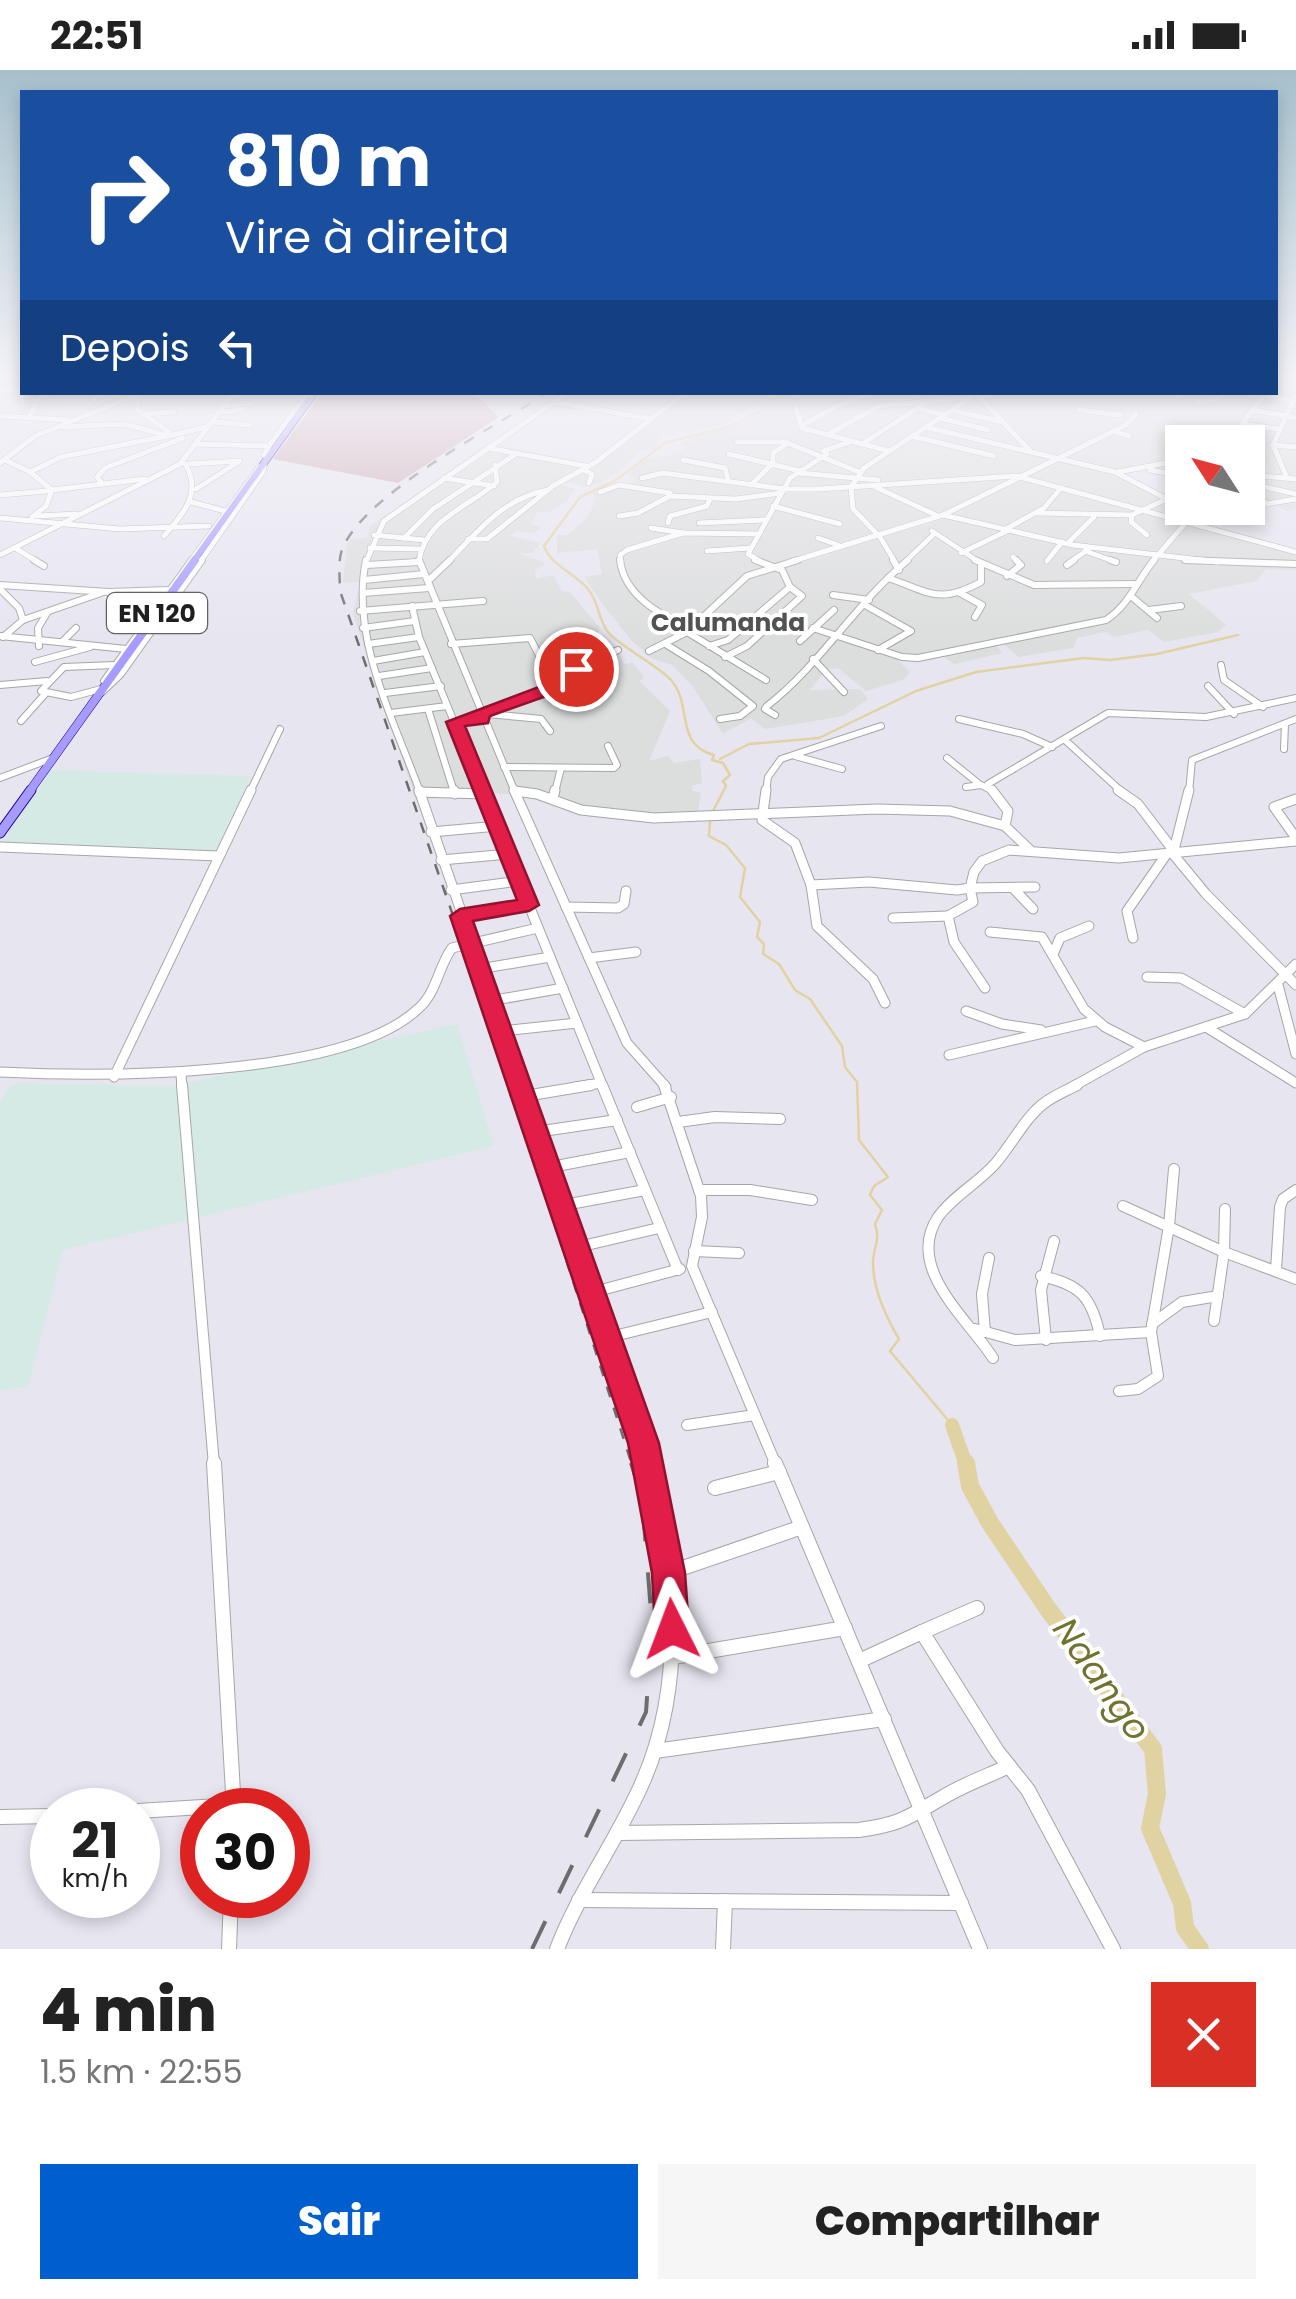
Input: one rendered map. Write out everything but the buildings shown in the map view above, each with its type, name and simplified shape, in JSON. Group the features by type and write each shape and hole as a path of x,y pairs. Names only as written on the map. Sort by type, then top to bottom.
{"main road":[{"name":"EN 120","path":"0,833 259,470"}],"street":[{"path":"26,470 52,490"},
{"path":"30,472 35,470"},
{"path":"101,482 97,477 104,470"},
{"path":"0,555 169,470"},
{"path":"190,470 196,489"},
{"path":"164,536 191,502 196,489 227,470"},
{"path":"44,694 80,698 101,691 126,649 258,470"},
{"path":"456,470 384,520 374,536 360,612 363,628 559,1206 644,1443 668,1573 673,1657 655,1751 557,1949"},
{"path":"404,538 433,509 488,470"},
{"path":"494,486 495,470"},
{"path":"468,538 487,539 548,490 583,470"},
{"path":"588,470 592,474 589,482"},
{"path":"672,474 675,470"},
{"path":"726,470 728,480"},
{"path":"751,485 767,470"},
{"path":"789,470 858,474"},
{"path":"725,657 747,646 803,594 790,588 785,572 750,558 750,548 773,506 801,470"},
{"path":"851,470 941,516 1065,542 1116,562"},
{"path":"864,470 858,474 850,499 899,570"},
{"path":"649,652 689,631 742,580 875,533 941,516 1041,470"},
{"path":"1105,470 1165,498"},
{"path":"1115,472 1131,470"},
{"path":"1284,470 1287,478"},
{"path":"642,478 672,474 783,491"},
{"path":"600,492 619,485 736,500 783,491 852,487 869,481 1020,476 1165,515"},
{"path":"1265,476 1296,478"},
{"path":"619,516 638,513 673,494 684,477"},
{"path":"444,478 494,486"},
{"path":"0,495 148,480"},
{"path":"1054,480 1061,488"},
{"path":"494,486 435,524 422,544 419,562 450,644 627,1043 658,1075 672,1097 699,1190 702,1218 688,1263"},
{"path":"1265,487 1296,497"},
{"path":"960,553 1037,513 1055,499 1061,488"},
{"path":"32,516 46,506 52,490"},
{"path":"363,593 427,581 444,568 468,538 521,496 548,490"},
{"path":"1265,504 1296,497"},
{"path":"668,523 670,516 707,506 710,499"},
{"path":"948,499 960,506"},
{"path":"1037,513 1132,515 1165,500"},
{"path":"191,502 225,511"},
{"path":"406,504 454,514"},
{"path":"773,506 840,524"},
{"path":"0,521 82,514"},
{"path":"1132,515 1131,522 1147,535"},
{"path":"1046,561 1094,517"},
{"path":"12,520 61,525 209,526"},
{"path":"698,523 766,520"},
{"path":"830,526 862,520"},
{"path":"925,521 934,534 960,553 1007,576 1045,587 1134,584"},
{"path":"717,525 727,533"},
{"path":"813,628 878,650 918,658 1073,628 1115,616 1132,597 1134,584 1187,525"},
{"path":"1198,525 1209,532"},
{"path":"1205,525 1296,552"},
{"path":"651,528 683,533 758,534"},
{"path":"683,533 670,542 637,547 620,555 619,570 626,583 664,616 766,680"},
{"path":"766,708 784,694 888,578 920,553 934,534"},
{"path":"374,536 422,544"},
{"path":"637,547 640,536"},
{"path":"818,538 838,546"},
{"path":"370,548 422,544"},
{"path":"15,548 44,566"},
{"path":"707,551 750,548"},
{"path":"1067,565 1089,549 1221,564 1296,564"},
{"path":"1007,576 1021,565 1014,557"},
{"path":"366,564 419,562"},
{"path":"888,578 928,597 948,598 984,579 981,564"},
{"path":"364,580 427,581"},
{"path":"0,587 109,592 168,590"},
{"path":"0,587 19,608 23,620"},
{"path":"710,646 728,640 790,588"},
{"path":"1,638 23,620 109,592"},
{"path":"960,593 982,605 974,618"},
{"path":"834,595 867,602 911,631 878,650"},
{"path":"1132,597 1158,618"},
{"path":"360,612 483,602"},
{"path":"412,606 418,637 659,1228 688,1263 712,1312 980,1949"},
{"path":"1149,610 1181,606"},
{"path":"800,641 834,610"},
{"path":"38,642 38,628 47,613"},
{"path":"363,628 415,621"},
{"path":"62,642 76,628"},
{"path":"368,644 418,637"},
{"path":"1,638 126,649"},
{"path":"450,644 530,638 541,659"},
{"path":"667,645 709,671 753,706 766,708 774,715"},
{"path":"35,662 94,646"},
{"path":"552,688 576,669 618,650"},
{"path":"373,660 426,652"},
{"path":"813,659 844,692"},
{"path":"44,694 41,691 47,680 66,664 115,665"},
{"path":"1221,665 1224,680 1262,707"},
{"path":"379,676 432,668"},
{"path":"0,693 4,684 47,680"},
{"path":"455,722 483,715 526,694 574,684 584,692"},
{"path":"385,693 441,686"},
{"path":"1208,686 1234,714"},
{"path":"21,720 44,694"},
{"path":"80,698 91,707"},
{"path":"966,787 983,784 1065,740 1096,717 1119,711 1171,718 1234,714 1296,698"},
{"path":"392,713 448,706"},
{"path":"720,719 740,716 753,706"},
{"path":"428,708 454,794"},
{"path":"483,715 542,719 550,731"},
{"path":"958,719 1024,734 1052,747"},
{"path":"1284,748 1293,722"},
{"path":"1133,938 1127,912 1171,853 1188,806 1192,760 1222,744 1293,722"},
{"path":"881,726 776,763 768,777 764,816 765,824 795,843 811,885 818,926 873,978 884,1003"},
{"path":"114,1077 280,729"},
{"path":"1065,740 1104,779 1138,804 1171,853 1296,985"},
{"path":"504,766 616,767 608,746"},
{"path":"793,756 842,769"},
{"path":"0,778 53,758"},
{"path":"947,758 983,784 1008,811 1005,826"},
{"path":"0,767 20,770"},
{"path":"553,800 561,768"},
{"path":"515,791 575,809 636,817 922,809 966,814 1005,826 1030,850"},
{"path":"419,792 484,794"},
{"path":"893,918 948,916 972,902 970,888 979,862 994,853 1030,850 1119,858 1296,839 1274,808 1296,799"},
{"path":"432,832 498,826"},
{"path":"0,848 218,856"},
{"path":"441,860 509,854"},
{"path":"451,890 519,881"},
{"path":"811,885 870,882 947,890 1035,887"},
{"path":"1013,888 1032,909"},
{"path":"566,907 618,908 624,904 626,891"},
{"path":"460,916 529,905"},
{"path":"948,916 954,942 984,988"},
{"path":"1054,952 1060,938 1088,926"},
{"path":"0,1085 3,1072 114,1077 181,1075 266,1062 379,1034 421,1007 432,994 447,954 469,940 538,928"},
{"path":"990,932 1036,935 1054,952 1069,989 1095,1021 1144,1047"},
{"path":"589,958 636,952"},
{"path":"479,969 550,957"},
{"path":"992,1358 980,1330 944,1298 935,1280 930,1267 930,1228 1005,1154 1042,1105 1144,1047 1244,1014 1296,964"},
{"path":"1147,977 1182,978 1244,1014"},
{"path":"1278,985 1296,1054"},
{"path":"490,1000 563,988"},
{"path":"966,1012 1002,1024 1048,1030"},
{"path":"949,1055 1095,1021"},
{"path":"502,1031 577,1023"},
{"path":"1206,1027 1296,1083"},
{"path":"181,1075 222,1562 233,1788"},
{"path":"524,1096 602,1083"},
{"path":"637,1107 672,1097"},
{"path":"678,1122 726,1116 780,1119"},
{"path":"536,1132 616,1120"},
{"path":"546,1168 630,1152"},
{"path":"1118,1391 1138,1389 1158,1376 1151,1328 1170,1226 1174,1169"},
{"path":"559,1206 645,1190"},
{"path":"699,1190 750,1190 812,1200"},
{"path":"1276,1270 1280,1208 1283,1200 1296,1190"},
{"path":"1123,1206 1224,1252 1296,1278"},
{"path":"1214,1321 1224,1252 1225,1209"},
{"path":"574,1248 659,1228"},
{"path":"1046,1340 1040,1317 1041,1276 1054,1241"},
{"path":"590,1293 688,1263 738,1253"},
{"path":"980,1330 989,1258"},
{"path":"1041,1276 1061,1280 1087,1294 1094,1303 1100,1336"},
{"path":"980,1330 1016,1340 1100,1336 1151,1328 1178,1300 1190,1295 1218,1296"},
{"path":"606,1338 712,1312"},
{"path":"686,1426 755,1415"},
{"path":"715,1488 779,1472"},
{"path":"668,1573 802,1527"},
{"path":"859,1661 976,1608"},
{"path":"673,1657 845,1628"},
{"path":"922,1632 1028,1790 1065,1852 1114,1949"},
{"path":"655,1751 884,1720"},
{"path":"616,1833 859,1830 896,1825 922,1813 944,1796 1009,1766"},
{"path":"0,1817 30,1816"},
{"path":"578,1900 961,1903"},
{"path":"723,1949 724,1901"},
{"path":"229,1949 230,1918"}],"shaded area":[{"path":"329,470 418,470 398,483"},
{"path":"450,470 621,470 600,483 583,487 564,481 560,484 575,489 567,501 550,512 537,512 531,524 541,527 534,533 515,531 511,536 540,543 533,553 518,553 546,563 535,570 536,579 553,575 562,591 570,592 600,628 597,635 617,648 624,664 633,663 644,677 639,681 670,711 649,761 668,756 674,763 700,759 702,783 692,786 693,791 701,793 697,818 650,821 534,796 494,793 416,800 353,614 360,582 343,582 347,546 351,539 367,538 370,526"},
{"path":"632,470 1139,470 1123,474 1165,496 1165,525 1210,525 1296,549 1296,570 1266,569 1256,581 1189,594 1226,625 1218,632 1164,642 1148,630 1114,637 1106,632 1077,638 1073,648 1019,657 1002,643 995,645 1003,653 954,664 942,655 897,659 910,672 903,680 866,691 838,668 826,670 810,690 860,689 868,699 844,716 765,729 751,718 723,734 693,687 672,665 653,659 633,642 603,605 584,577 602,574 597,549 557,553 557,535 567,535 582,523 591,511 596,496 592,494 606,486 630,485 635,479 627,473"},
{"path":"1265,470 1296,470 1296,509 1287,511 1274,504 1265,506"},
{"path":"51,770 251,776 215,853 0,843"},
{"path":"457,1024 494,1146 63,1250 28,1387 0,1390 0,1102 8,1088 18,1083 172,1086"}],"waterway":[{"path":"630,470 580,497 544,546 553,560 588,589 608,632 664,673 677,689 693,742 714,755 712,760 723,763 730,775 723,781 726,786 712,813"},
{"path":"720,759 749,744 819,738 916,691 976,672 1084,658 1110,660 1157,654 1238,635"},
{"path":"710,821 709,836 726,845 745,868 740,897 760,922 757,937 764,944 763,954 779,964 795,990 810,999 842,1046 845,1067 857,1082 859,1140 888,1177 874,1186 870,1195 882,1210 875,1224 875,1283 899,1339 890,1351 952,1425"},
{"name":"Ndango","path":"952,1425 966,1465"},
{"name":"Ndango","path":"966,1463 970,1486 990,1523 1048,1609 1153,1749 1157,1794 1150,1828 1182,1903 1185,1928 1200,1949"}],"railway":[{"path":"424,470 358,524 342,550 340,591 489,1019 632,1465"},
{"path":"532,1949 646,1712 652,1624 642,1498 631,1463"}],"district":[{"name":"Calumanda","path":"728,622"}],"route":[{"path":"576,669 552,688 526,694 487,714 480,713 482,719 455,722 529,905 460,916 644,1443 668,1573 672,1629"}]}
